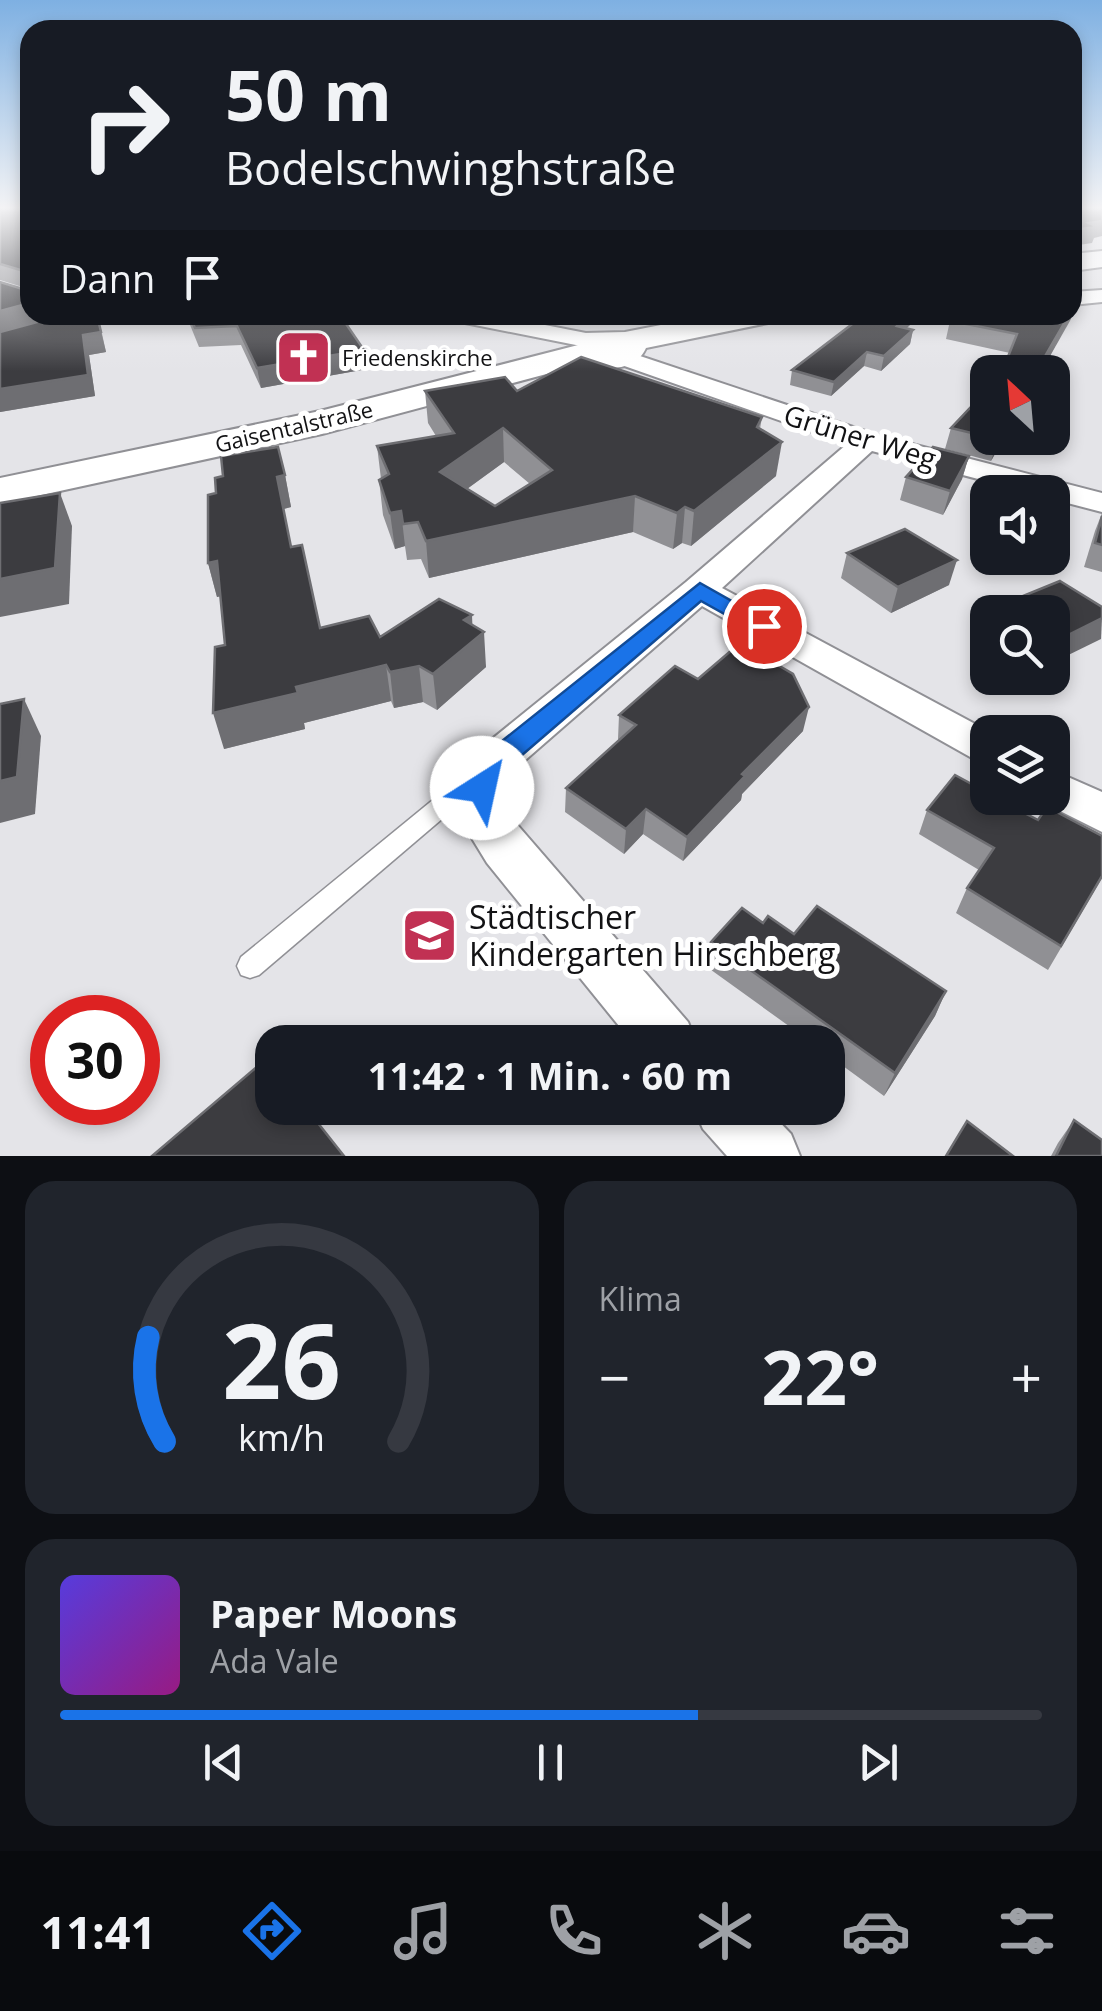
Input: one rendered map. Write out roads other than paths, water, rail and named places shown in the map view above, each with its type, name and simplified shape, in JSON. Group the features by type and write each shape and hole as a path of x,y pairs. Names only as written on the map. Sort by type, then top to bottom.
{"main road":[{"name":"Gaisentalstraße","path":"0,491 322,422 606,348 715,325"}],"street":[{"name":"Grüner Weg","path":"504,325 606,348 866,441 1102,503"},
{"path":"654,1025 504,849 476,809 487,768 700,590 866,441"},
{"path":"700,590 970,740"},
{"path":"1070,797 1102,814"},
{"path":"740,1125 769,1156"}],"lane":[{"path":"250,966 487,768"}],"place":[{"name":"Friedenskirche","path":"303,358"},
{"name":"Städtischer Kindergarten Hirschberg","path":"430,936"}]}
